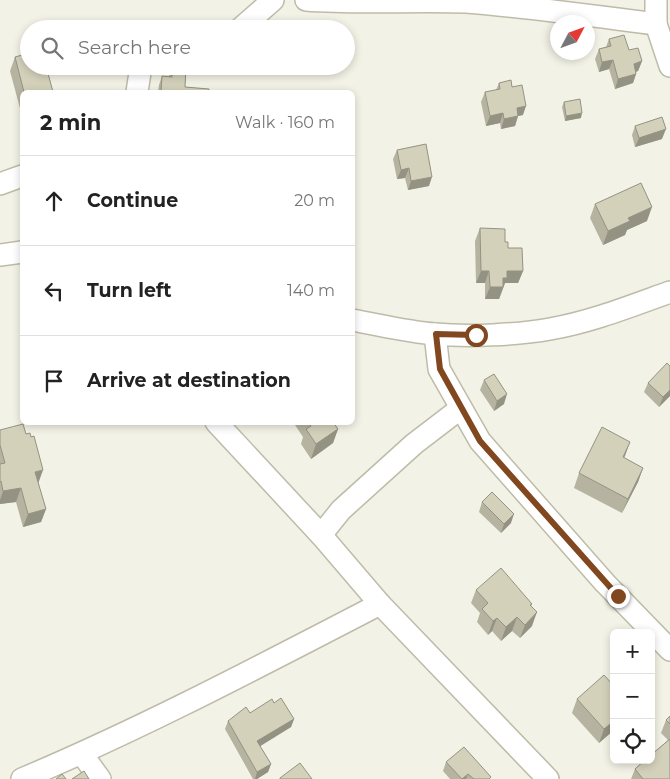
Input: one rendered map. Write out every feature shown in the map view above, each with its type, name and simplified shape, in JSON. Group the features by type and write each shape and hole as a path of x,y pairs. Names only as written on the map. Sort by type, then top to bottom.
{"street":[{"path":"250,20 273,0"},
{"path":"306,0 325,2 396,0 466,2 656,24"},
{"path":"656,0 656,24 670,66"},
{"path":"137,90 140,75"},
{"path":"0,184 20,177"},
{"path":"0,255 20,252"},
{"path":"355,320 436,334 476,335 549,330 598,317 670,292"},
{"path":"436,334 440,369 480,441 605,583 670,650"},
{"path":"321,535 341,510 414,444 462,408"},
{"path":"219,425 321,535 380,604 548,779"},
{"path":"22,779 82,754 205,694 380,604"},
{"path":"82,754 100,779"}],"building":[{"path":"624,35 629,50 638,48 642,61 634,64 636,74 618,79 613,60 602,62 599,49 611,46 609,39"},
{"path":"20,56 20,75 48,75 52,90 23,90 15,57"},
{"path":"172,75 186,75 185,87 209,90 161,90 162,76 172,77"},
{"path":"511,80 512,87 522,85 526,106 517,108 518,116 504,119 503,113 490,116 485,92 500,89 499,83"},
{"path":"580,99 582,113 566,116 564,102"},
{"path":"662,117 666,129 639,138 635,126"},
{"path":"426,144 432,177 411,181 409,168 401,170 397,150"},
{"path":"641,183 652,207 628,218 630,221 608,231 595,204"},
{"path":"480,228 505,229 505,242 508,242 508,248 522,248 523,271 507,271 507,278 503,278 503,287 490,287 489,271 481,271"},
{"path":"667,363 670,366 670,390 663,397 648,383"},
{"path":"494,374 507,394 497,401 484,380"},
{"path":"23,425 26,434 30,433 31,437 34,436 43,470 35,472 46,509 28,514 21,488 3,491 0,482 0,464 5,463 0,445 0,430"},
{"path":"335,425 338,429 316,444 306,429 311,426"},
{"path":"602,427 630,442 623,457 643,468 628,499 579,473"},
{"path":"492,492 514,514 504,524 482,502"},
{"path":"501,568 537,612 525,625 517,617 506,627 497,618 493,621 482,609 488,603 476,590"},
{"path":"604,675 610,682 610,724 604,729 577,699"},
{"path":"281,698 294,719 257,741 271,764 257,772 228,721 246,707 250,713 272,699 274,703"},
{"path":"670,716 670,724 666,720"},
{"path":"670,739 670,779 643,779 635,769 641,764 655,764 655,752"},
{"path":"464,747 491,777 489,779 474,779 468,774 462,779 446,762"},
{"path":"300,763 312,779 280,779 280,778"},
{"path":"84,771 89,779 72,779"},
{"path":"62,774 66,779 56,779"}],"route":[{"path":"476,335 436,334 440,369 480,441 618,596"}]}
